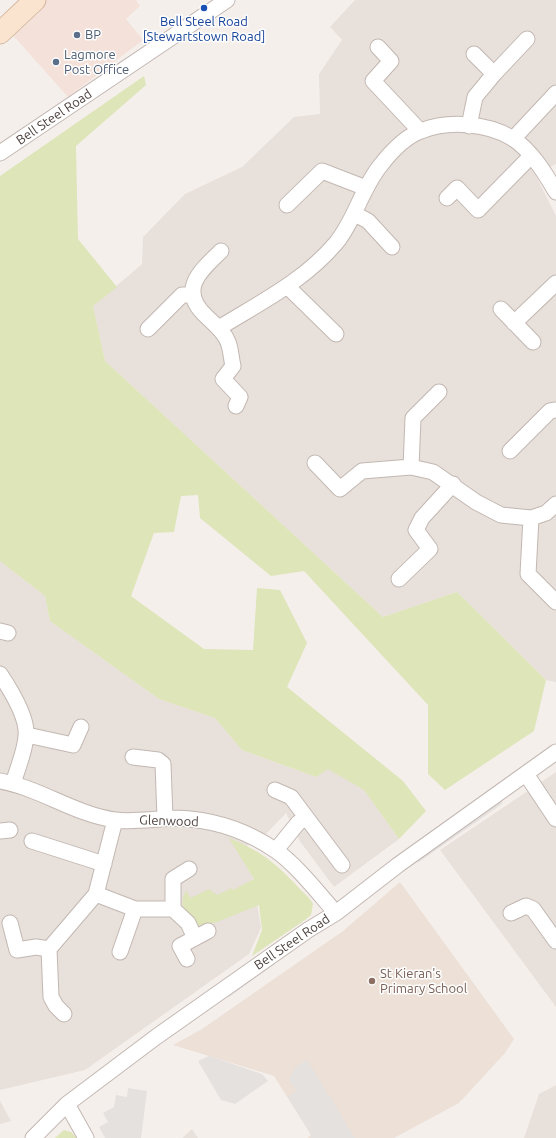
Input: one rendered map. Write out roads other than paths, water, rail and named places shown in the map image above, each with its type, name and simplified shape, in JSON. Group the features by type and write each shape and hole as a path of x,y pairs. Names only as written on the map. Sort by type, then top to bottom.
{"main road":[{"path":"0,33 35,0"}],"street":[{"name":"Bell Steel Road","path":"0,153 227,0"},
{"path":"469,126 475,97 494,74 527,39"},
{"path":"378,47 391,61 372,81 420,131"},
{"path":"474,54 494,74"},
{"path":"513,139 556,93"},
{"path":"219,328 288,287 309,271 337,242 355,214 366,188 379,167 397,146 420,131 445,126 492,128 513,139 531,156 556,192"},
{"path":"448,198 457,188 478,210 531,156"},
{"path":"287,205 322,171 366,188"},
{"path":"355,214 368,221 392,247"},
{"path":"221,251 196,277 193,295 200,310 219,328 228,342 233,366 223,379 240,398 236,406"},
{"path":"514,323 556,283"},
{"path":"288,287 336,334"},
{"path":"148,329 182,295 193,295"},
{"path":"501,309 533,342"},
{"path":"411,468 413,418 440,392"},
{"path":"510,451 550,410 556,410"},
{"path":"315,463 340,489 362,470 411,468 433,472 453,484 476,502 501,515 531,518 546,513 556,504"},
{"path":"399,579 430,549 416,530 422,518 453,484"},
{"path":"531,518 528,574 556,602"},
{"path":"0,674 5,691 21,711 27,736 6,783"},
{"path":"27,736 73,745 80,727"},
{"name":"Bell Steel Road","path":"33,1138 67,1104 187,1014 336,913 398,865 556,752"},
{"path":"133,757 158,760 162,764 165,818"},
{"path":"526,774 556,819"},
{"name":"Glenwood","path":"6,783 76,810 115,820 165,818 190,819 226,826 246,834 276,850 336,913"},
{"path":"275,790 291,797 342,865"},
{"path":"276,850 298,823 306,817"},
{"path":"64,1014 56,1006 51,997 49,949 96,894 115,820"},
{"path":"32,841 104,864"},
{"path":"173,909 173,879 189,869"},
{"path":"96,894 135,909 173,909 202,935 180,946 187,959"},
{"path":"512,913 526,906 533,909 556,939"},
{"path":"120,952 135,909"},
{"path":"10,923 17,950 36,947 49,949"},
{"path":"67,1104 86,1138"}],"place":[{"name":"Bell Steel Road [Stewartstown Road]","path":"204,8"},
{"name":"BP","path":"77,35"},
{"name":"Lagmore Post Office","path":"56,62"},
{"name":"St Kieran's Primary School","path":"372,981"}]}
